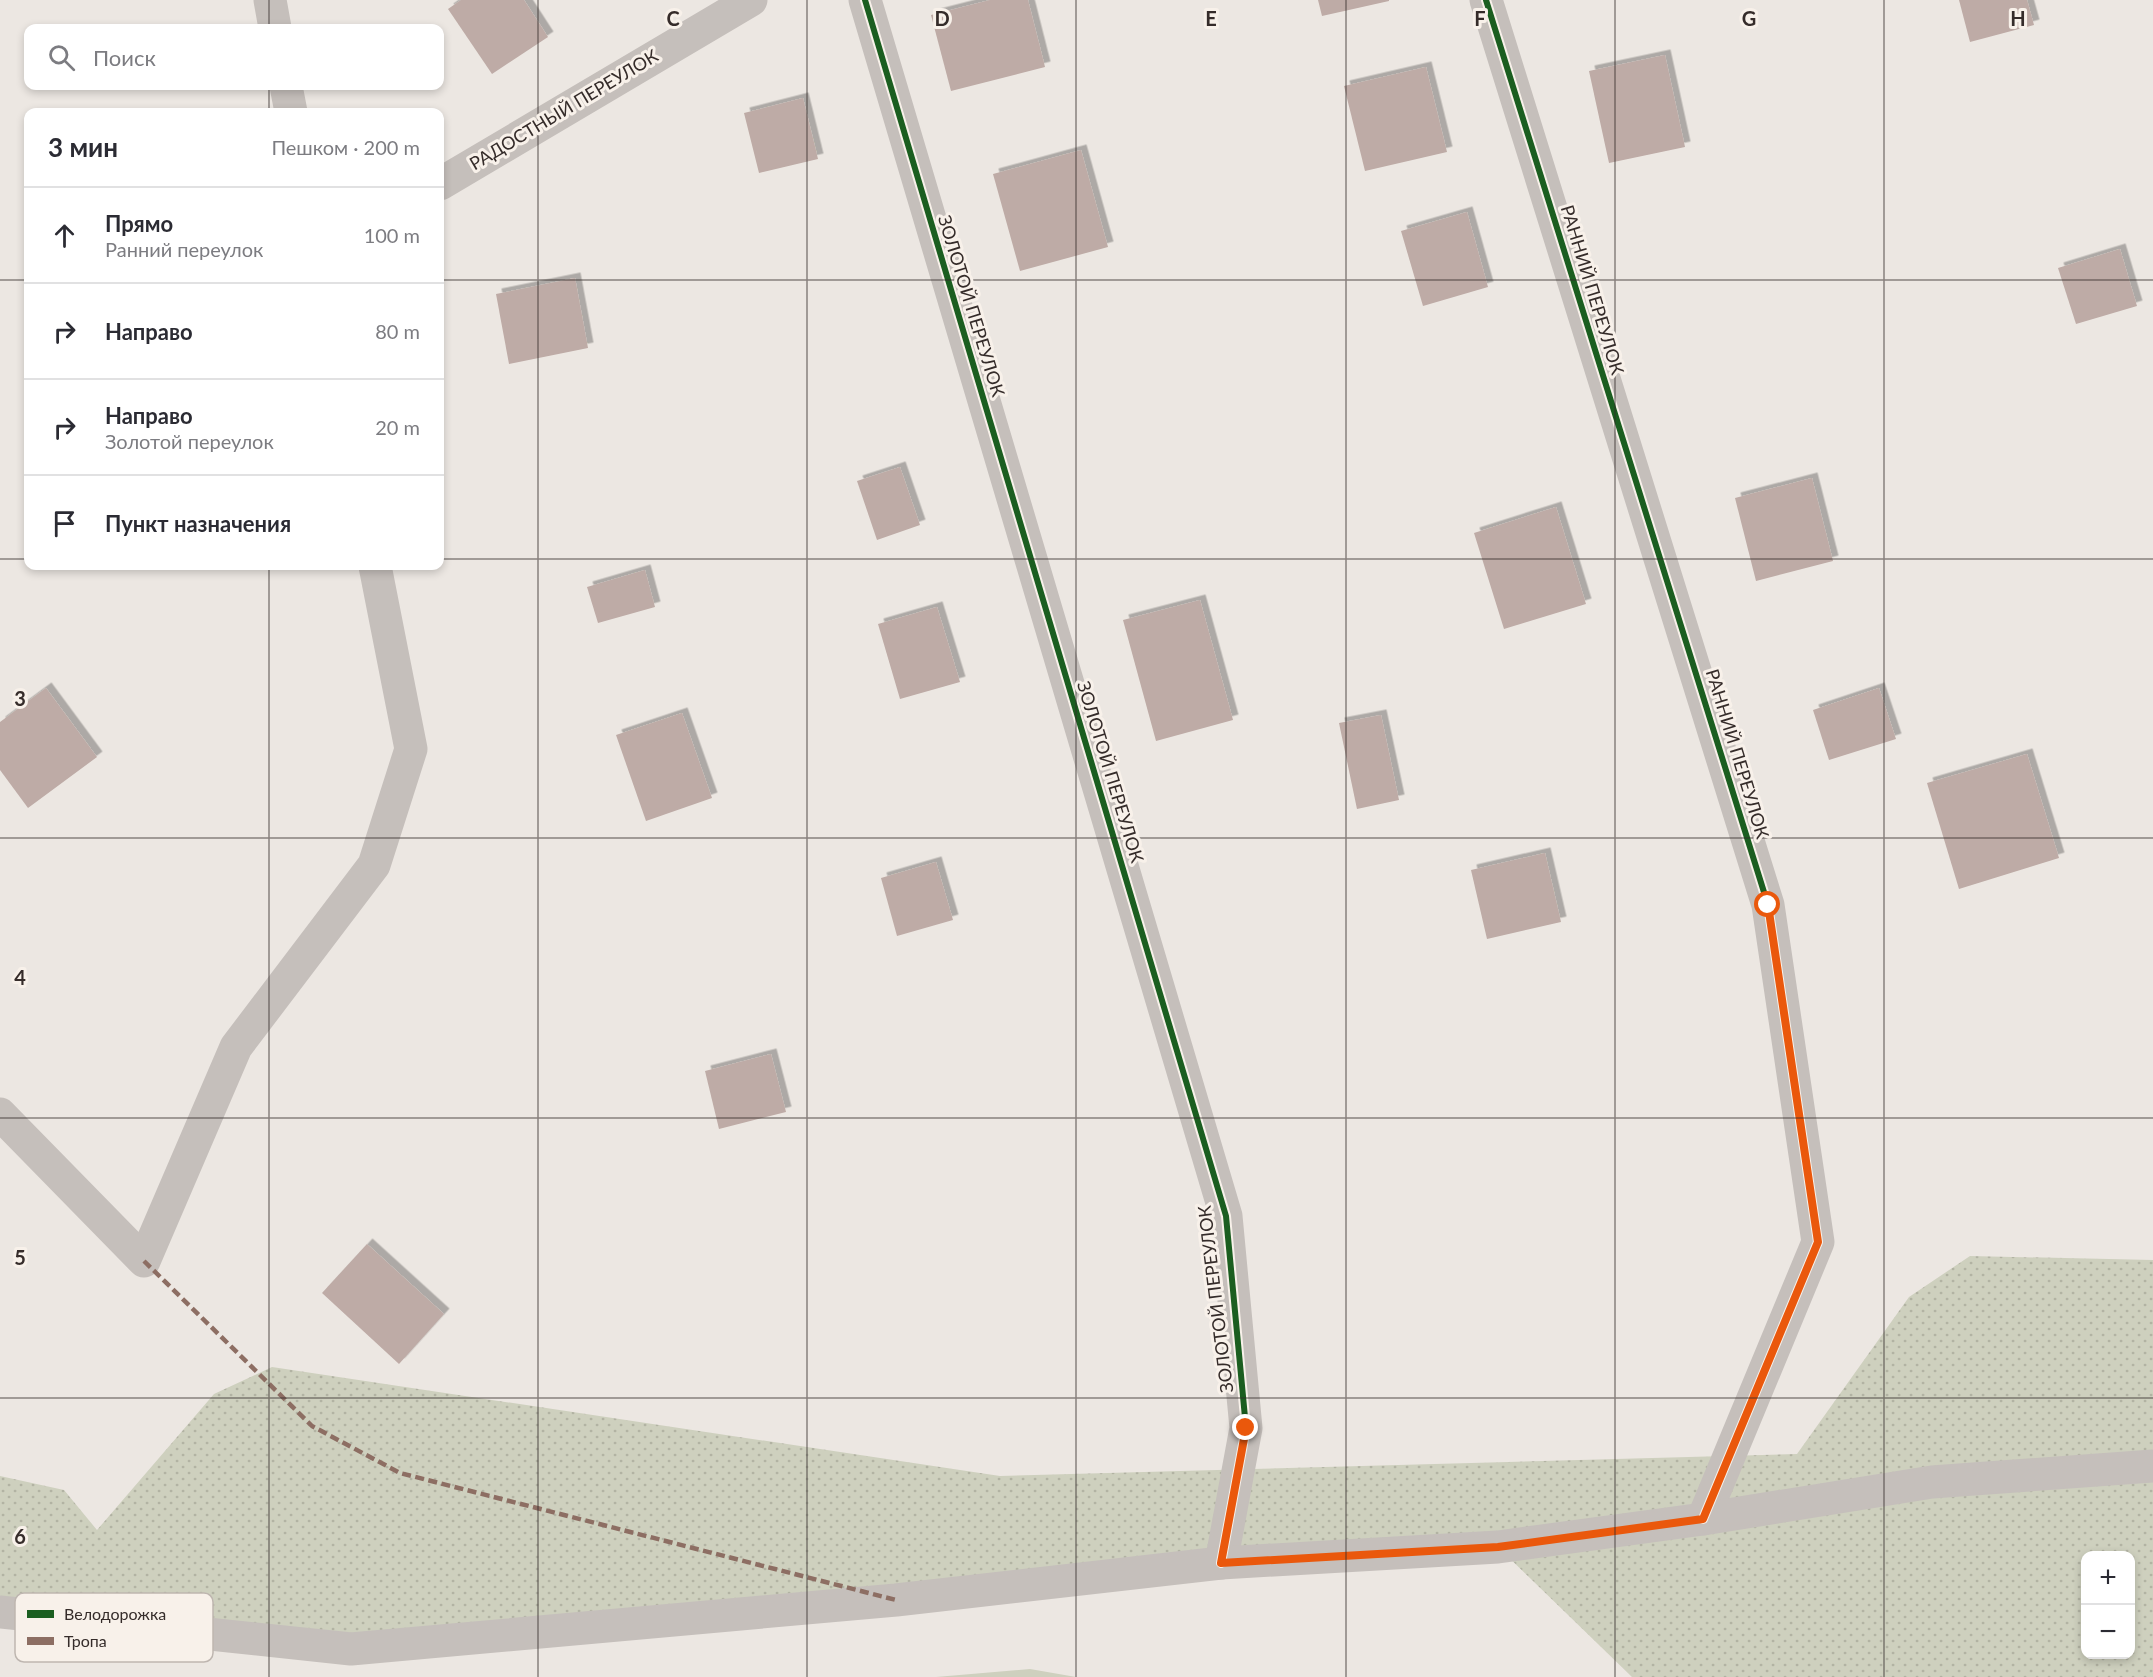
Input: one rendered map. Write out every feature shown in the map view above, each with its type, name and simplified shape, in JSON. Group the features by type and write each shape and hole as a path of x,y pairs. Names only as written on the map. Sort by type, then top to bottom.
{"street":[{"path":"270,0 274,24"},
{"name":"РАДОСТНЫЙ ПЕРЕУЛОК","path":"444,182 751,0"},
{"name":"ЗОЛОТОЙ ПЕРЕУЛОК","path":"865,0 1226,1216 1246,1428 1221,1563"},
{"name":"РАННИЙ ПЕРЕУЛОК","path":"1486,0 1768,905 1818,1242 1703,1519"},
{"path":"287,90 290,108"},
{"path":"0,1114 144,1261 236,1047 374,865 411,749 376,570"},
{"path":"213,1634 351,1649 884,1601 1221,1563 1498,1547 1703,1519 1932,1482 2153,1466"},
{"path":"0,1611 15,1613"}],"green space":[{"path":"1970,1256 2153,1260 2153,1677 1632,1677 1498,1547 351,1649 213,1634 213,1593 15,1593 15,1614 0,1612 0,1476 64,1490 97,1530 214,1394 272,1367 1000,1476 1797,1454 1909,1297"},
{"path":"1030,1669 1076,1677 936,1677"}],"building":[{"path":"461,0 524,0 548,37 492,74 448,9"},
{"path":"990,0 1028,0 1045,67 951,91 931,15"},
{"path":"1318,0 1389,0 1389,1 1322,16"},
{"path":"1959,0 2027,0 2034,25 1970,42"},
{"path":"1665,55 1685,147 1609,163 1589,71"},
{"path":"1426,67 1447,152 1365,171 1344,86"},
{"path":"803,98 818,159 759,173 744,113"},
{"path":"1081,150 1108,247 1020,271 993,174"},
{"path":"1467,212 1488,287 1423,306 1401,231"},
{"path":"2120,249 2137,306 2076,324 2058,268"},
{"path":"575,278 588,348 509,364 496,294"},
{"path":"900,467 920,525 877,540 857,481"},
{"path":"1812,478 1833,561 1756,581 1735,498"},
{"path":"1556,507 1586,604 1504,629 1474,533"},
{"path":"645,570 655,607 598,623 587,587"},
{"path":"1200,600 1233,720 1156,741 1123,620"},
{"path":"937,607 960,682 900,699 878,624"},
{"path":"46,688 97,757 28,808 0,770 0,722"},
{"path":"1879,688 1896,739 1829,760 1813,710"},
{"path":"682,713 712,798 646,821 616,735"},
{"path":"1381,715 1399,800 1357,809 1339,723"},
{"path":"2027,754 2059,858 1959,889 1927,783"},
{"path":"1545,853 1561,922 1487,939 1471,870"},
{"path":"936,862 953,920 897,936 881,878"},
{"path":"771,1054 786,1112 719,1129 705,1071"},
{"path":"367,1244 444,1314 399,1364 322,1293"}],"marked path":[{"path":"144,1261 312,1426 400,1473 896,1600"}],"cycle path":[{"path":"865,0 1226,1216 1246,1428 1221,1563"},
{"path":"1486,0 1768,905 1818,1242 1703,1519"}],"route":[{"path":"1246,1428 1221,1563 1498,1547 1703,1519 1818,1242 1768,905"}]}
